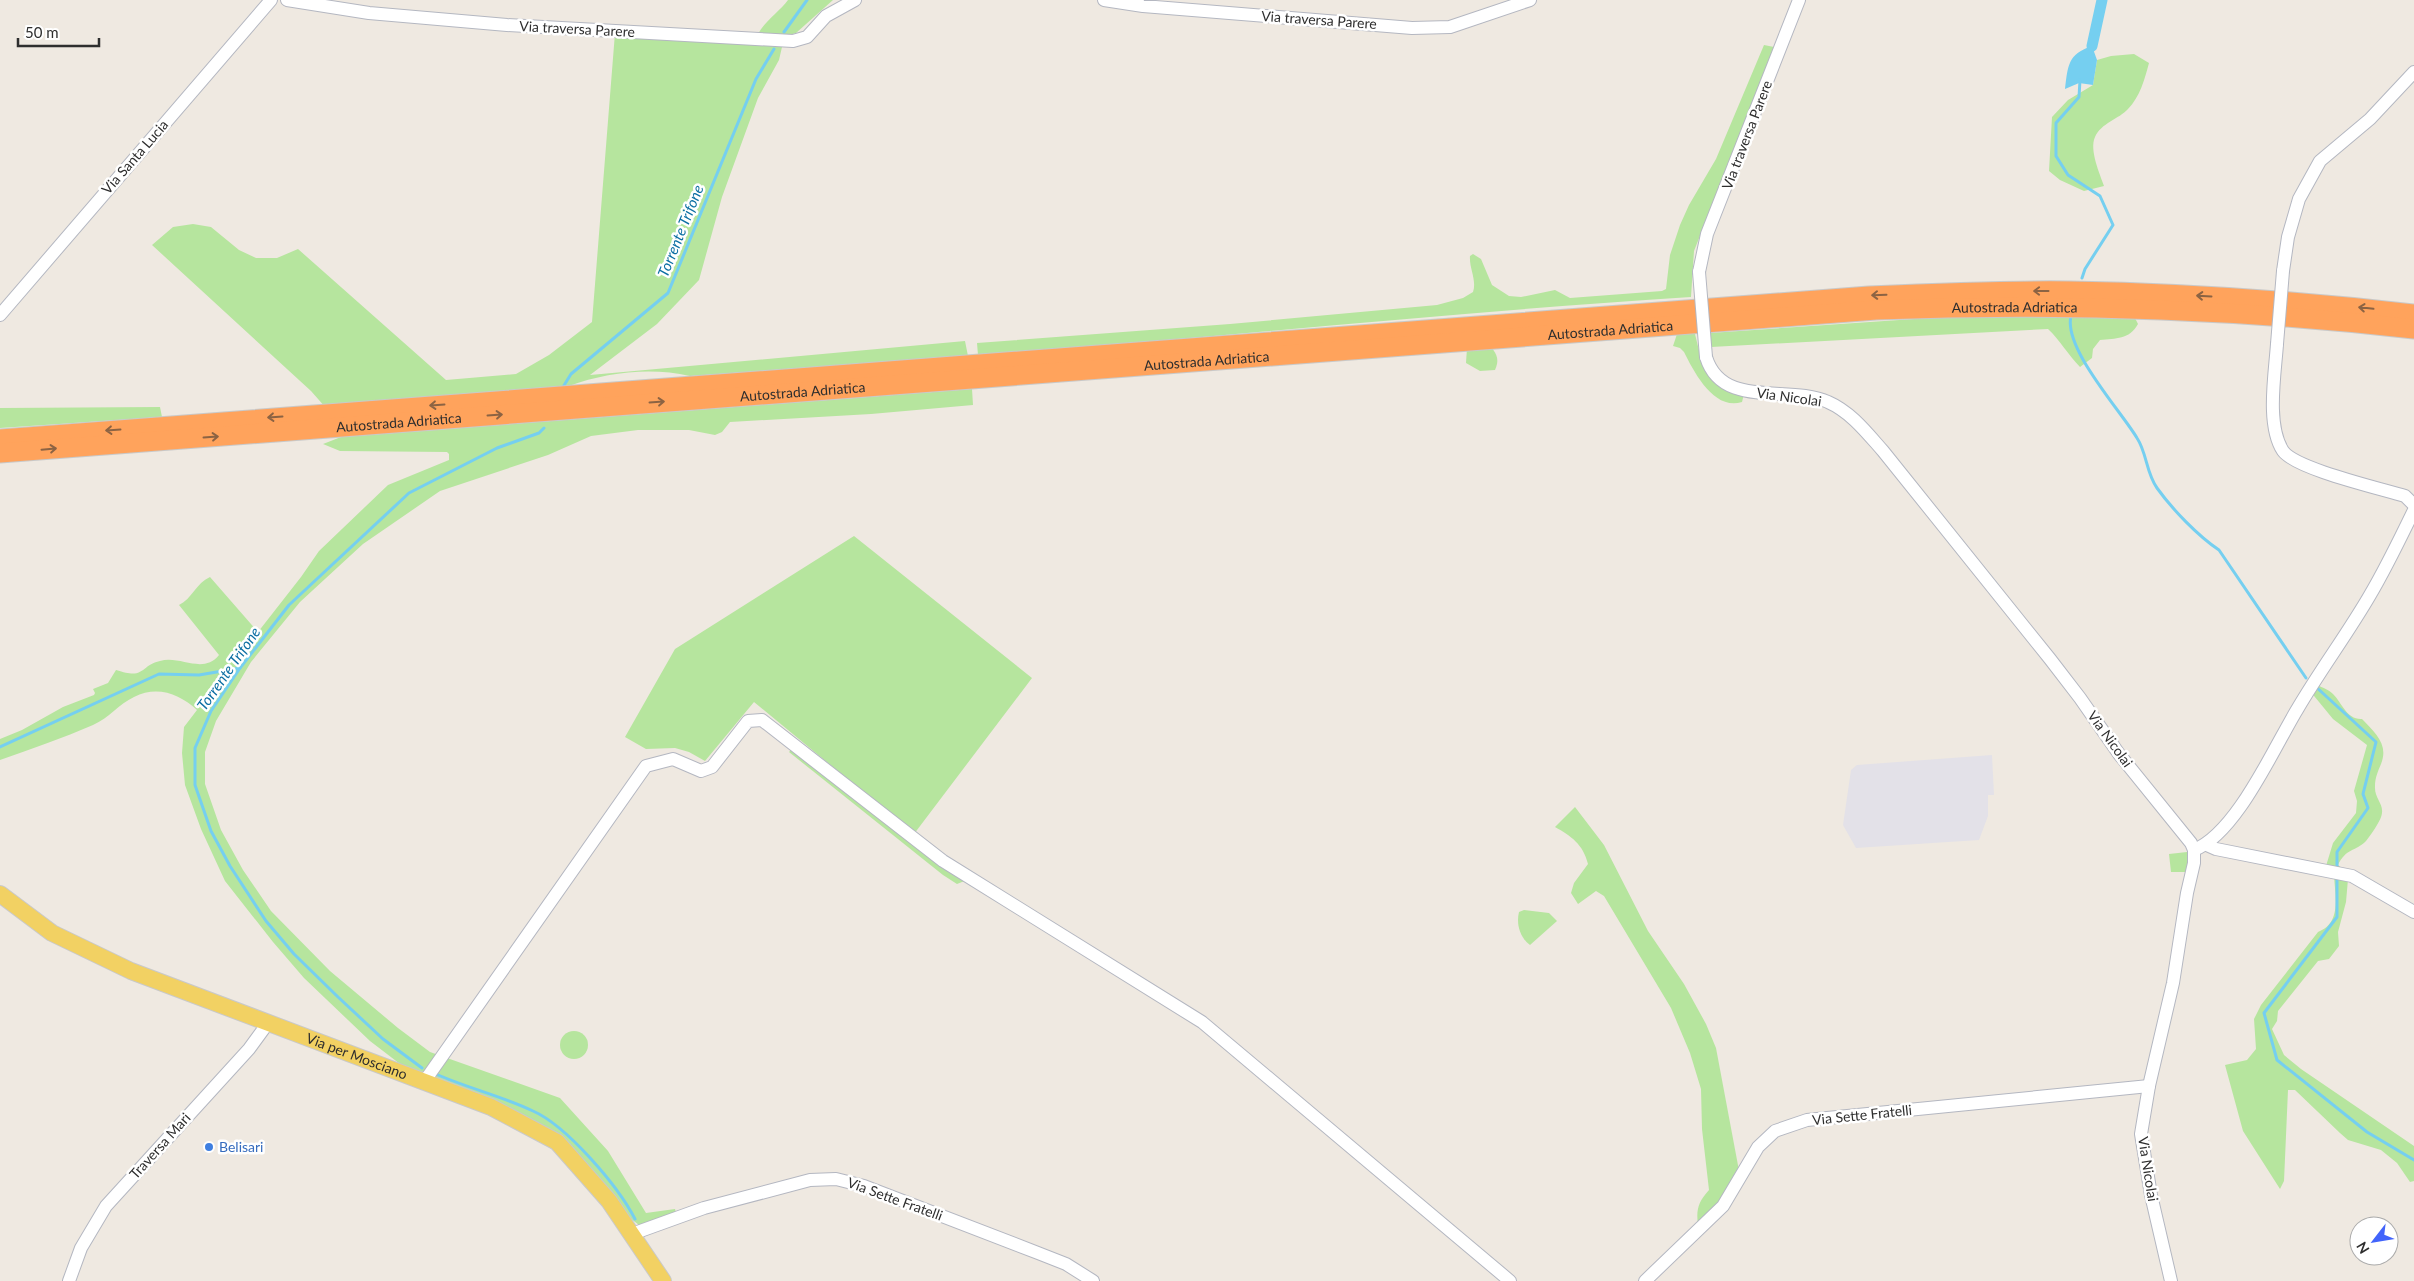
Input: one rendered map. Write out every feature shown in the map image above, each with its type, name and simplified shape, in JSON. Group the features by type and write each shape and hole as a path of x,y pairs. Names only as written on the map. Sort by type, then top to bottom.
{"highway":[{"name":"Autostrada Adriatica","path":"0,439 1869,296 2069,291 2165,294 2300,302 2414,314"},
{"name":"Autostrada Adriatica","path":"0,453 1876,310 1977,306 2168,308 2296,317 2414,329"}],"main road":[{"name":"Via per Mosciano","path":"0,894 52,933 130,971 491,1107 558,1142 609,1200 663,1281"}],"street":[{"name":"Via Santa Lucia","path":"0,315 271,0"},
{"name":"Via traversa Parere","path":"287,0 369,14 793,41 807,36 826,16 855,0"},
{"name":"Via traversa Parere","path":"1104,0 1143,6 1412,28 1450,27 1530,0"},
{"name":"Via traversa Parere","path":"1706,357 1699,272 1707,234 1799,0"},
{"path":"2414,72 2370,118 2320,161 2299,199 2288,237 2283,271 2277,344 2274,419 2280,444 2288,456 2309,467 2405,496 2414,505"},
{"name":"Via Nicolai","path":"1706,357 1716,376 1733,388 1818,398 1835,406 1856,422 1889,458 2056,667 2119,754 2178,825 2194,850 2194,863 2186,893 2173,983 2142,1117 2143,1155 2171,1281"},
{"path":"2194,850 2207,844 2236,813 2255,784 2298,708 2370,596 2414,510"},
{"path":"424,1082 646,766 673,759 701,771 712,767 748,721 762,720 943,861 1202,1022 1510,1281"},
{"path":"2207,844 2216,850 2352,876 2414,912"},
{"name":"Traversa Mari","path":"69,1281 81,1248 106,1206 249,1049 268,1023"},
{"name":"Via Sette Fratelli","path":"1645,1281 1723,1206 1758,1147 1775,1131 1808,1120 2148,1086"},
{"name":"Via Sette Fratelli","path":"632,1234 704,1208 759,1193 810,1180 836,1179 864,1186 1066,1264 1093,1281"}],"shaded area":[{"path":"1992,755 1994,795 1988,795 1988,816 1979,840 1856,848 1843,825 1851,770 1857,765"}],"green space":[{"path":"788,0 833,0 796,33 786,36 758,34 764,25"},
{"path":"615,33 782,47 779,60 758,98 722,197 699,280 657,324 590,375 965,341 968,356 690,376 660,372 629,372 598,377 569,386 326,408 311,391 152,245 173,227 193,224 211,227 239,250 256,258 277,258 298,249 446,380 516,374 549,355 592,322"},
{"path":"1764,45 1774,47 1694,251 1691,297 978,355 977,343 1230,324 1437,305 1463,298 1473,292 1474,283 1470,256 1473,254 1481,259 1492,285 1509,296 1521,297 1555,290 1570,298 1662,291 1666,289 1670,255 1680,225 1689,205 1716,159"},
{"path":"2134,54 2149,63 2139,93 2128,109 2101,128 2095,137 2093,148 2104,186 2084,191 2060,180 2049,171 2052,117 2068,100 2093,85 2097,60 2111,56"},
{"path":"2002,313 2134,316 2138,324 2126,336 2100,340 2093,349 2092,358 2080,367 2048,329 1711,347 1710,333"},
{"path":"1677,334 1695,334 1702,363 1744,394 1742,402 1732,403 1723,401 1706,388 1693,370 1684,352 1680,348 1673,346"},
{"path":"1491,347 1497,358 1495,370 1480,371 1466,363 1467,348"},
{"path":"972,389 973,405 871,414 730,422 722,432 715,435 689,430 638,430 591,436 548,455 440,491 363,544 300,602 251,662 216,721 205,752 205,784 221,830 243,870 271,911 330,971 430,1052 560,1098 608,1151 646,1213 675,1209 677,1216 639,1225 626,1215 573,1151 417,1077 370,1041 304,978 225,881 201,829 185,785 182,753 184,727 197,710 190,704 168,693 143,693 129,700 93,725 0,760 0,739 22,730 63,707 94,695 93,689 108,683 116,670 133,674 160,661 175,660 206,664 213,661 219,655 179,605 201,583 210,577 258,632 319,551 388,485 449,460 447,452 340,451 323,444 341,437"},
{"path":"160,407 162,417 0,428 0,408"},
{"path":"854,536 1032,678 914,834 754,702 705,761 689,752 675,748 646,749 625,737 675,649"},
{"path":"2315,684 2331,692 2352,717 2362,719 2379,739 2383,751 2375,786 2375,791 2382,808 2381,818 2366,841 2347,853 2341,860 2338,865 2343,869 2326,866 2333,843 2356,813 2357,801 2354,791 2367,745 2333,719 2310,691"},
{"path":"793,748 967,880 957,884 943,875 789,752"},
{"path":"1575,807 1604,845 1648,931 1684,984 1706,1024 1716,1048 1740,1176 1721,1204 1698,1225 1697,1215 1699,1206 1702,1198 1709,1190 1702,1129 1701,1089 1690,1053 1671,1008 1604,896 1596,891 1578,904 1571,893 1574,883 1588,864 1583,851 1576,841 1555,827"},
{"path":"2187,852 2188,872 2171,872 2169,854"},
{"path":"2334,875 2348,879 2346,902 2338,932 2339,946 2329,959 2318,961 2278,1011 2277,1021 2272,1029 2284,1055 2301,1069 2414,1146 2414,1181 2410,1182 2397,1163 2381,1150 2348,1140 2295,1090 2288,1090 2284,1181 2280,1189 2243,1131 2225,1065 2247,1060 2256,1049 2254,1019 2261,1005 2318,932 2326,928 2331,922 2334,916 2336,900"},
{"path":"1524,910 1549,913 1557,921 1530,945 1521,935 1519,926 1519,912"},
{"path":"574,1031 584,1035 588,1045 584,1055 574,1059 564,1055 560,1045 564,1035"}],"water":[{"path":"2092,46 2097,60 2093,85 2079,83 2065,89 2067,73 2074,57 2084,49"}],"waterway":[{"name":"Torrente Trifone","path":"784,32 807,0"},
{"path":"2092,46 2102,0"},
{"name":"Torrente Trifone","path":"563,387 571,374 668,293 756,79 774,49"},
{"path":"2080,80 2079,97 2056,123 2056,156 2068,175 2100,196 2113,225 2085,269 2082,278"},
{"path":"2071,316 2071,329 2084,362 2137,438 2143,450 2153,482 2170,505 2186,522 2219,550 2306,678"},
{"name":"Torrente Trifone","path":"422,1068 383,1039 338,997 294,954 266,921 230,866 211,831 195,785 195,748 211,711 240,668 289,605 409,493 497,448 539,433 544,428"},
{"path":"0,747 159,674 199,675 240,668"},
{"path":"2315,686 2376,742 2363,794 2368,808 2337,852 2337,869"},
{"path":"2337,875 2337,917 2264,1013 2277,1060 2367,1132 2414,1160"},
{"name":"Torrente Trifone","path":"436,1074 497,1096 533,1111 546,1119 576,1143 590,1158 617,1190 635,1219"}],"place":[{"name":"Belisari","path":"209,1147"}]}
